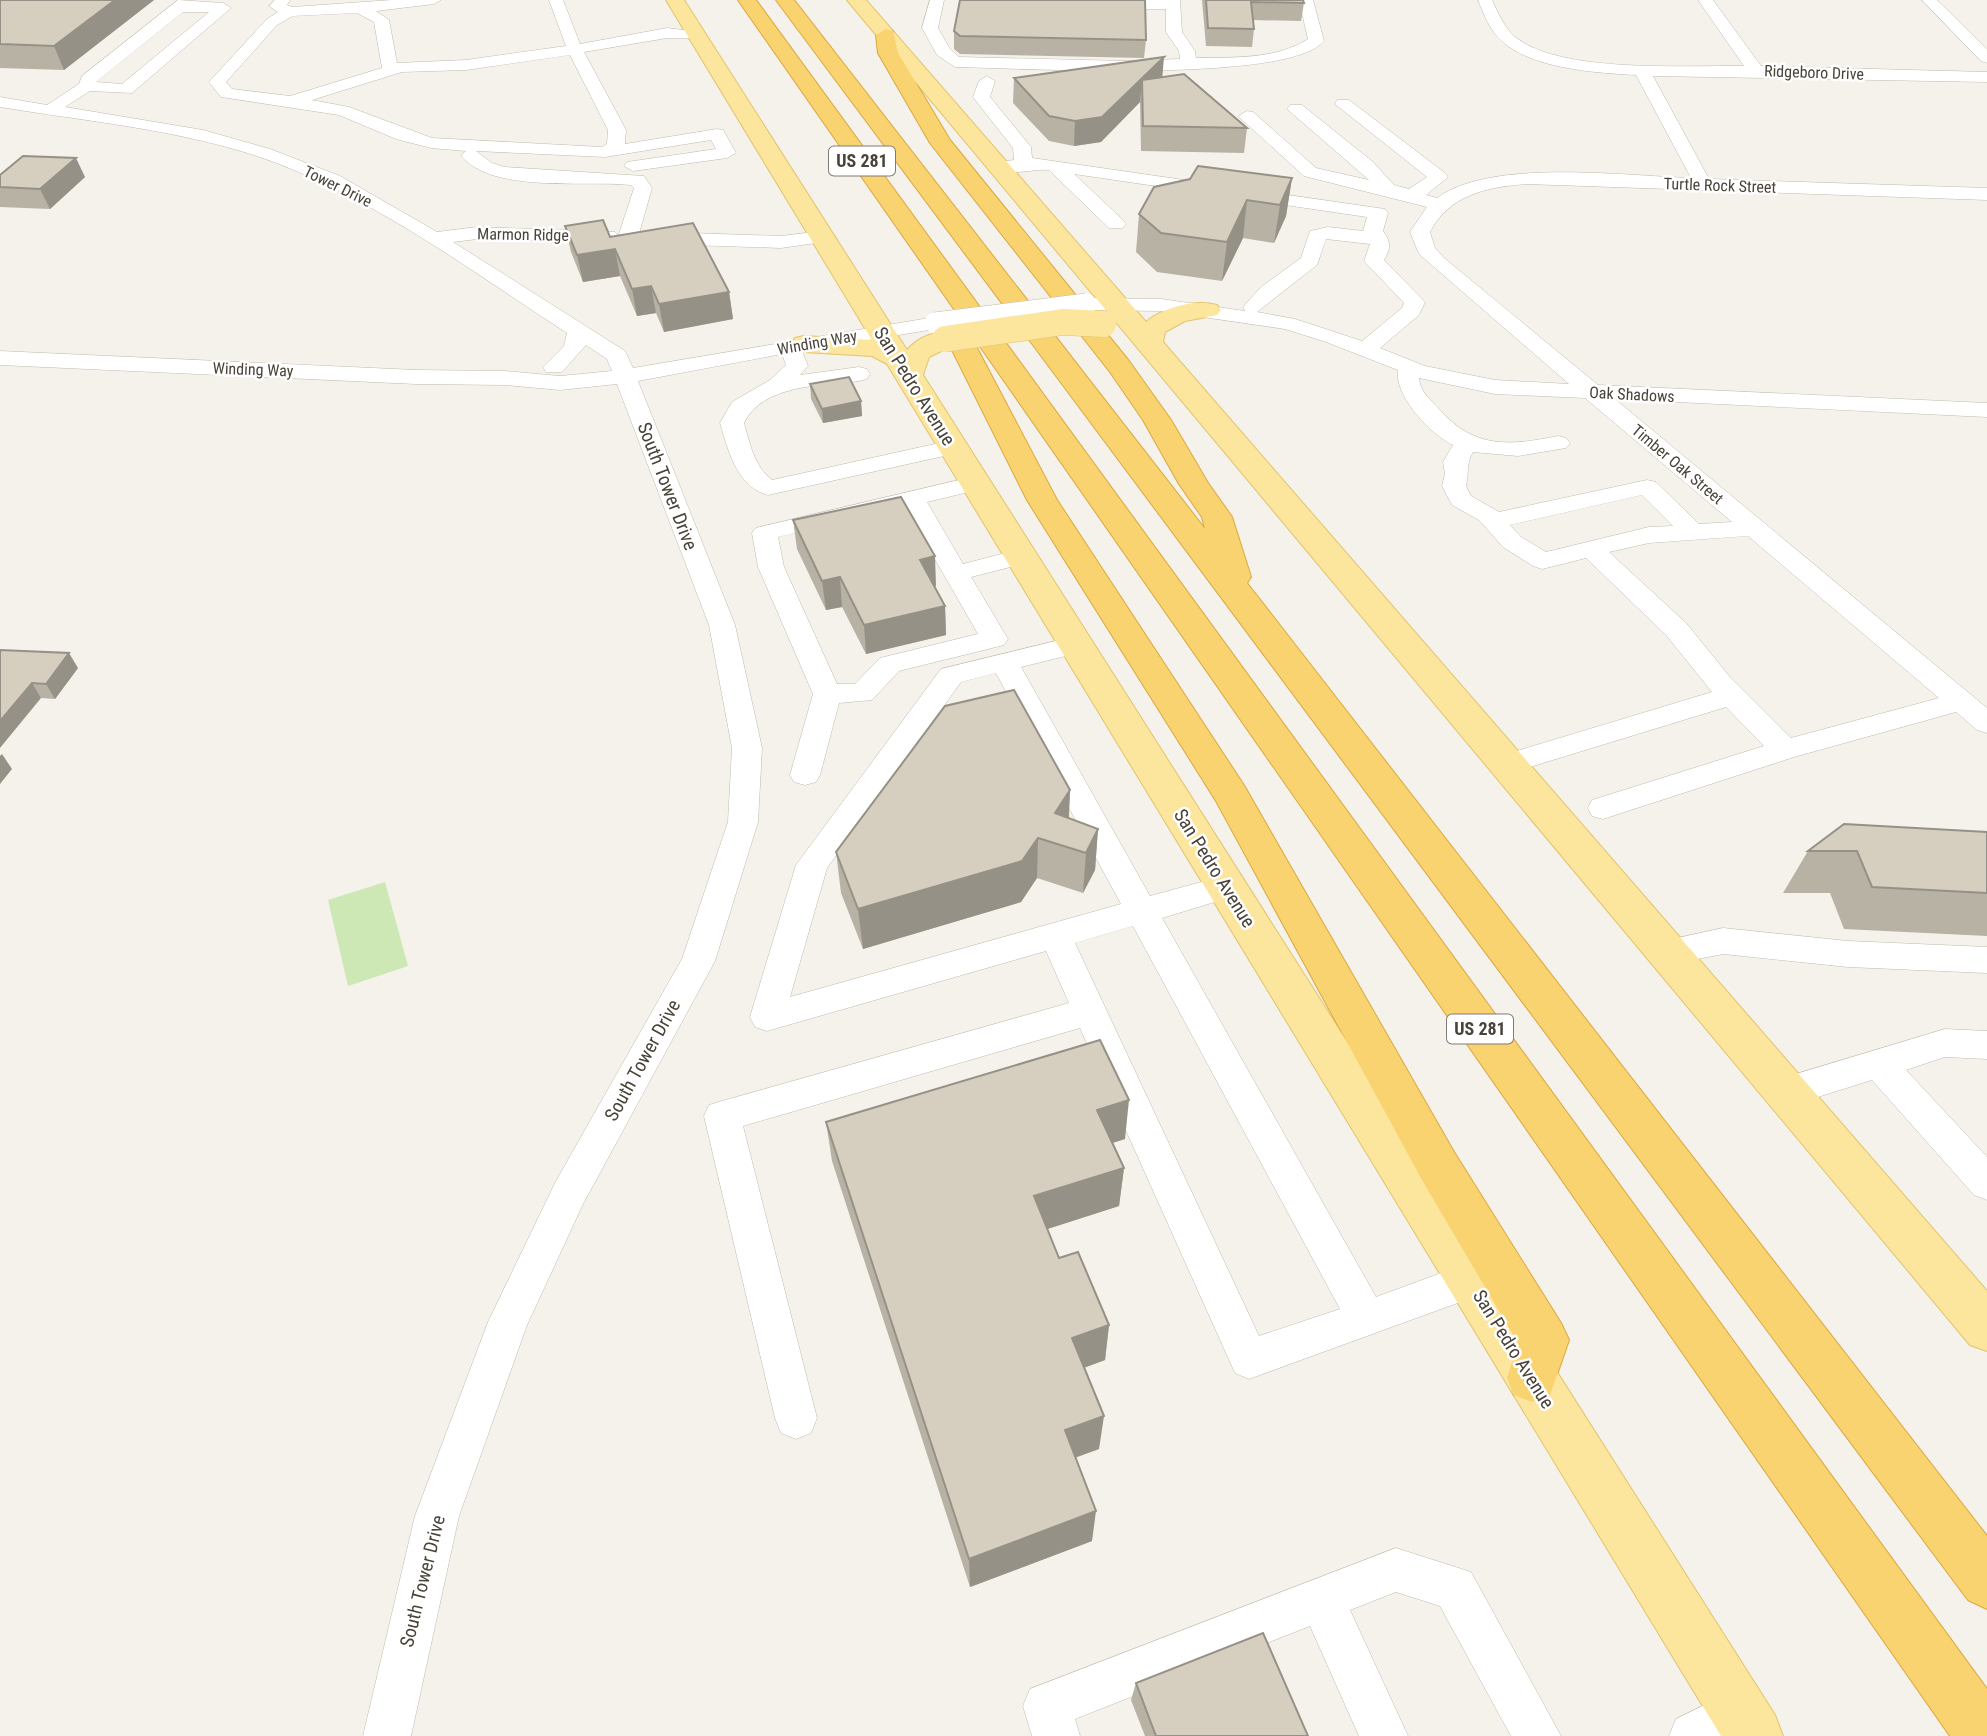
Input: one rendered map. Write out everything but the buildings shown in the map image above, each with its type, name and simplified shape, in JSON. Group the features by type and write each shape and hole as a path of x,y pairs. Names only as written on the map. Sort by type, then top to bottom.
{"highway":[{"name":"US 281","path":"747,0 945,323 1984,1736"},
{"name":"US 281","path":"785,0 1987,1581"},
{"path":"886,35 888,53 941,143 1120,367 1157,420 1216,517 1243,602"},
{"path":"945,323 964,348 1042,500 1232,796 1438,1166 1544,1340 1532,1378"}],"main road":[{"name":"San Pedro Avenue","path":"675,0 689,35 823,237 1532,1378 1728,1728"},
{"path":"858,0 999,167 1095,302 1147,341 1987,1328"},
{"path":"780,343 871,347 884,351 903,368 945,323 1063,322 1095,302"},
{"path":"1147,341 1152,331 1163,321 1208,310"}],"street":[{"path":"434,0 349,6 287,6 217,82 227,93 293,101 343,111 402,135 431,143 582,153 605,152 717,134 727,153 634,173 528,174 486,167 458,146"},
{"path":"556,0 583,49 617,130 616,149 643,188 628,237"},
{"path":"937,0 930,28 943,52 955,62 1126,66 1256,61 1299,52 1316,41 1306,0"},
{"name":"Ridgeboro Drive","path":"1485,0 1499,30 1519,46 1578,64 1641,69 1987,77"},
{"path":"1705,0 1756,71"},
{"path":"1928,0 1987,58"},
{"path":"1093,3 1173,2 1174,32 1187,51 1189,64"},
{"path":"50,110 87,86 126,89 223,8 183,3 88,79 87,86"},
{"path":"1152,4 1155,33 1180,42"},
{"path":"349,6 381,20 390,69"},
{"path":"293,101 390,69 466,65 583,49 607,51 632,43 673,42 689,35"},
{"path":"1641,69 1703,184"},
{"path":"987,81 981,97 1022,147 1023,163"},
{"name":"Tower Drive","path":"0,102 203,135 264,153 333,180 434,238 577,330 622,366"},
{"path":"1343,104 1439,177 1412,197"},
{"path":"1296,109 1367,166 1388,190"},
{"path":"1247,116 1310,172 1412,197 1448,200"},
{"path":"999,167 1023,163 1055,166 1366,209 1378,213 1373,232 1379,239 1381,249 1374,261 1415,302 1412,311 1365,349"},
{"path":"1055,166 1116,224"},
{"name":"Turtle Rock Street","path":"1448,200 1469,187 1492,180 1526,178 1987,194"},
{"name":"Timber Oak Street","path":"1448,200 1426,215 1420,232 1426,250 1437,262 1987,723"},
{"name":"Marmon Ridge","path":"434,238 477,233 781,242 823,237"},
{"path":"1259,301 1310,261 1317,235 1328,233 1379,239"},
{"path":"876,324 945,323 1095,302 1189,296 1259,301 1385,332"},
{"name":"Oak Shadows","path":"1095,302 1208,310 1295,311 1365,349 1410,367 1476,384 1987,410"},
{"name":"Winding Way","path":"780,343 876,324"},
{"name":"Winding Way","path":"0,358 416,377 506,378 560,383 622,366 780,343 876,324"},
{"path":"554,367 575,348 579,339 577,330"},
{"path":"780,343 797,366 778,385 740,407 732,424 756,482 768,488 953,447"},
{"name":"Winding Way","path":"506,378 554,367 622,366"},
{"name":"South Tower Drive","path":"387,1736 437,1516 508,1322 569,1194 698,961 743,822 747,748 722,625 622,366"},
{"path":"1410,367 1408,390 1451,435 1482,446 1527,450 1558,443"},
{"path":"778,385 859,374"},
{"path":"1467,441 1455,462 1457,474 1454,486 1461,499 1488,515 1512,542 1542,561 1649,536 1755,528"},
{"path":"805,775 827,694 771,567 765,533 976,483"},
{"path":"1493,521 1647,487 1695,534"},
{"path":"827,694 862,693 890,664 994,639 912,497"},
{"path":"1591,549 1676,629 1732,696 1785,750"},
{"path":"958,573 1021,557"},
{"path":"1076,645 951,676 812,865 767,1017 1227,887"},
{"path":"1004,662 1367,1319"},
{"path":"1507,764 1732,696"},
{"path":"1603,808 1785,750 1961,701"},
{"path":"1055,935 1249,1359 1471,1280"},
{"path":"1667,952 1724,941 1848,954 1987,960"},
{"path":"796,1418 722,1116 1090,1011"},
{"path":"1786,1092 1945,1043 1987,1045"},
{"path":"1878,1063 1987,1183"},
{"path":"1056,1736 1047,1706 1396,1570 1455,1588 1536,1736"},
{"path":"1321,1598 1384,1736"}],"green space":[{"path":"385,882 408,966 348,986 328,900"}]}
